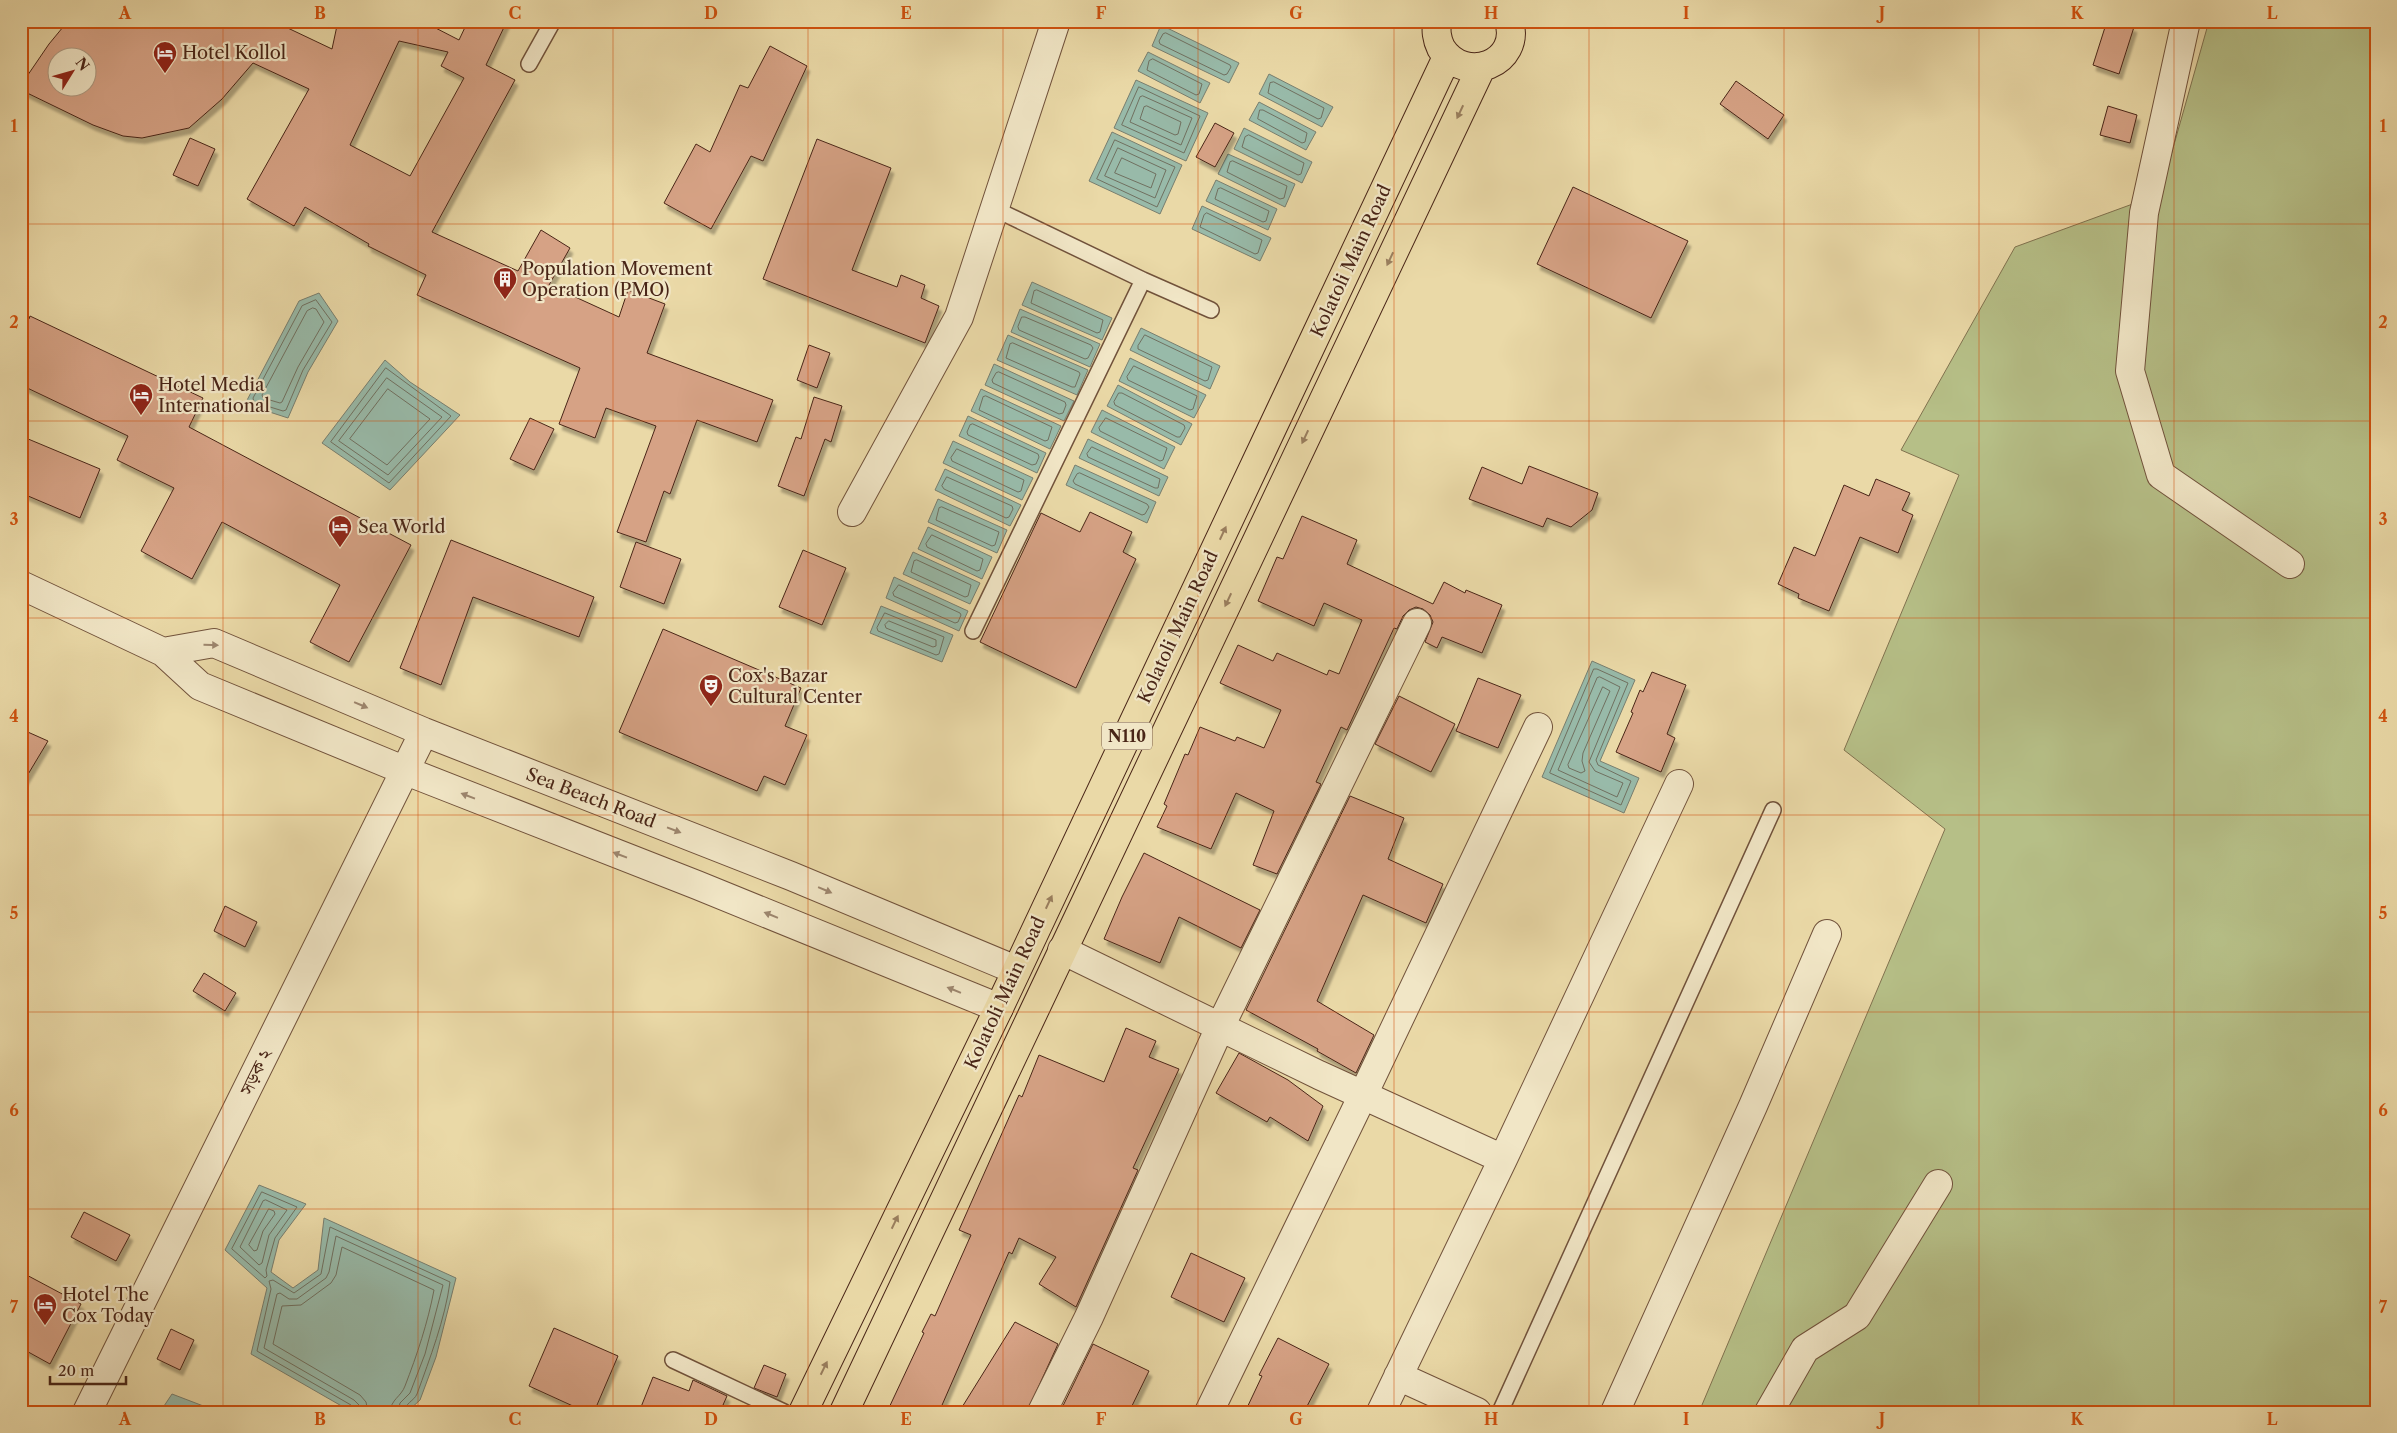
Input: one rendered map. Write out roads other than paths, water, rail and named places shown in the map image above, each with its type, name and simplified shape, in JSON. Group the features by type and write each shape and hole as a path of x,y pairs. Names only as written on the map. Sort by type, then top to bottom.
{"highway":[{"path":"1438,21 1438,42 1447,58 1463,67 1481,68 1497,61 1508,47 1512,29 1509,21"},
{"name":"Kolatoli Main Road","path":"803,1412 999,1008 1447,58"},
{"name":"Kolatoli Main Road","path":"852,1409 1062,950 1481,68"},
{"path":"1291,388 1321,403"}],"street":[{"path":"852,512 960,317 1056,21"},
{"path":"2186,21 2144,213 2130,371 2161,475 2290,564"},
{"path":"21,585 163,652 200,686 406,772 697,885 999,1008"},
{"path":"1042,1412 1089,1317 1220,1027 1417,624"},
{"name":"Sea Beach Road","path":"163,652 214,643 424,732 712,845 1016,970"},
{"path":"1209,1412 1363,1096 1538,727"},
{"name":"সড়ক ২","path":"88,1412 406,772 424,732"},
{"path":"1381,1412 1503,1159 1679,784"},
{"path":"697,885 712,845"},
{"path":"1615,1412 1753,1106 1827,934"},
{"path":"1062,950 1363,1096 1503,1159"},
{"path":"1769,1412 1805,1349 1857,1316 1938,1184"},
{"path":"1398,1376 1477,1412"}],"lane":[{"path":"529,64 553,21"},
{"path":"994,209 1211,310"},
{"path":"973,631 1143,280"},
{"path":"1500,1412 1773,810"},
{"path":"673,1360 784,1412"}],"water":[{"path":"1161,25 1239,63 1229,83 1152,46"},
{"path":"1148,52 1210,83 1200,103 1138,71"},
{"path":"1269,74 1333,107 1322,127 1259,94"},
{"path":"1136,80 1208,113 1186,161 1114,128"},
{"path":"1259,102 1316,132 1306,150 1249,120"},
{"path":"1244,128 1312,162 1302,183 1234,149"},
{"path":"1112,132 1182,165 1160,214 1089,181"},
{"path":"1228,154 1295,184 1285,207 1218,174"},
{"path":"1216,180 1277,209 1268,230 1206,201"},
{"path":"1202,206 1271,238 1260,261 1192,229"},
{"path":"1032,282 1112,318 1102,340 1022,305"},
{"path":"319,293 338,321 308,372 288,418 245,404 299,301"},
{"path":"1020,309 1100,344 1090,367 1011,332"},
{"path":"1141,328 1220,366 1210,389 1130,350"},
{"path":"1008,335 1088,370 1077,395 997,360"},
{"path":"1130,358 1206,395 1194,418 1119,381"},
{"path":"385,360 410,382 460,415 390,490 322,443"},
{"path":"994,364 1074,401 1064,421 985,385"},
{"path":"1118,385 1192,424 1181,445 1107,406"},
{"path":"981,389 1061,426 1050,449 971,411"},
{"path":"1102,410 1175,447 1164,469 1091,432"},
{"path":"968,416 1046,453 1037,473 959,436"},
{"path":"1088,439 1168,477 1159,496 1079,458"},
{"path":"953,441 1033,478 1022,500 943,463"},
{"path":"1075,465 1156,502 1147,523 1066,485"},
{"path":"945,469 1021,505 1010,526 935,490"},
{"path":"938,499 1007,530 997,553 928,522"},
{"path":"928,527 992,557 982,579 918,549"},
{"path":"913,552 980,583 970,604 903,574"},
{"path":"894,577 968,611 959,631 886,598"},
{"path":"881,606 953,635 942,662 870,633"},
{"path":"1592,661 1635,680 1600,761 1639,778 1624,813 1542,777"},
{"path":"259,1185 306,1204 279,1240 271,1272 293,1288 318,1270 324,1218 456,1278 436,1357 420,1400 407,1412 352,1412 251,1354 267,1288 225,1250"},
{"path":"172,1394 219,1412 160,1412"}],"place":[{"name":"Hotel Kollol","path":"165,74"},
{"name":"Population Movement Operation (PMO)","path":"505,300"},
{"name":"Hotel Media International","path":"141,416"},
{"name":"Sea World","path":"340,548"},
{"name":"Cox's Bazar Cultural Center","path":"711,707"},
{"name":"Hotel The Cox Today","path":"45,1326"}]}
